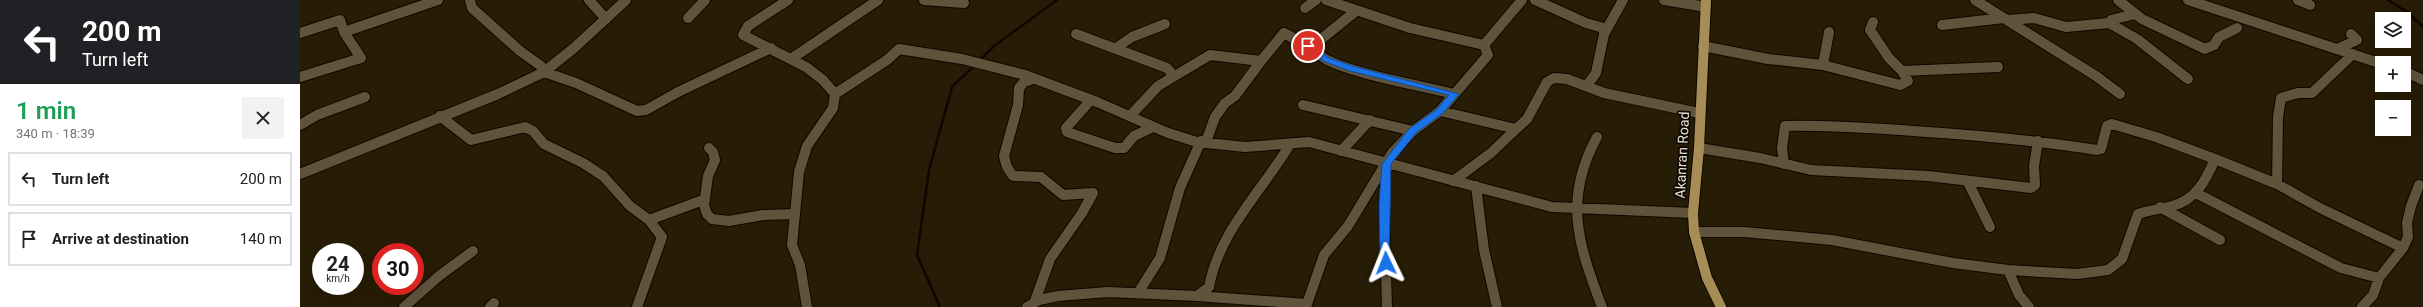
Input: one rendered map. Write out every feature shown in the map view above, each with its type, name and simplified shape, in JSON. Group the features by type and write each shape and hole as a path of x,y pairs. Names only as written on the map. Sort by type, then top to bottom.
{"main road":[{"name":"Akanran Road","path":"1706,3 1702,46 1699,148 1693,213 1694,232 1707,278 1721,307"}],"street":[{"path":"344,32 438,0"},
{"path":"470,0 472,8 520,51 541,66 544,72 576,83 641,112 772,48"},
{"path":"589,0 606,19"},
{"path":"300,174 440,116 498,94 544,72 626,0"},
{"path":"688,18 706,0"},
{"path":"788,0 748,26 743,35 751,41 772,48 791,59 835,90"},
{"path":"791,59 878,0"},
{"path":"924,0 964,3"},
{"path":"1305,8 1316,0"},
{"path":"1328,0 1356,11 1410,28 1484,45"},
{"path":"1484,45 1493,32 1522,0"},
{"path":"1535,0 1586,23 1607,30"},
{"path":"1587,86 1596,73 1607,30 1623,0"},
{"path":"1664,0 1706,3"},
{"path":"1975,0 2044,45 2096,76 2120,94"},
{"path":"2118,0 2135,14 2205,49 2214,45 2219,37 2238,28"},
{"path":"2188,0 2375,62"},
{"path":"2298,0 2310,5"},
{"path":"1356,11 1315,44 1320,55 1342,65 1454,94"},
{"path":"1942,25 2034,18 2066,27 2109,23 2111,20 2135,14"},
{"path":"300,33 340,20 344,32 361,58 300,77"},
{"path":"1702,46 1768,59 1823,65 1900,85 1908,81 1870,30 1873,22"},
{"path":"2109,23 2137,39 2188,79"},
{"path":"1116,48 1132,37 1164,24"},
{"path":"1823,65 1829,32"},
{"path":"1138,292 1149,279 1167,240 1178,194 1215,117 1225,103 1235,96 1284,33 1308,46 1317,48"},
{"path":"1076,34 1167,68 1174,76"},
{"path":"2337,49 2357,40 2351,34"},
{"path":"1031,304 1066,294 1138,292 1307,304 1324,255 1348,226 1386,164 1413,131 1440,111 1488,55 1484,45"},
{"path":"835,90 887,60 899,49 957,58 1034,79 1064,89 1153,127 1203,142 1289,146 1309,142 1386,164 1476,186 1552,207 1693,213"},
{"path":"2277,184 2278,117 2281,98 2298,93 2312,93 2353,54"},
{"path":"1130,116 1158,86 1210,55 1261,61"},
{"path":"1902,71 1938,68 1998,67"},
{"path":"2411,74 2423,80"},
{"path":"1453,181 1491,153 1527,119 1547,82 1554,78 1567,79 1604,93 1699,113"},
{"path":"1031,304 1050,259 1082,213 1093,193 1063,195 1041,177 1013,176 1007,167 1004,156 1018,105 1019,88 1024,82 1034,79"},
{"path":"807,307 800,265 792,245 799,172 807,146 833,108 835,90"},
{"path":"300,126 317,115 365,97"},
{"path":"1090,101 1066,128 1067,132 1114,148 1124,148 1134,136 1153,127"},
{"path":"1303,105 1413,131"},
{"path":"1440,111 1516,129"},
{"path":"440,116 471,140 525,127 533,131 544,144 569,158 583,163 603,176 630,206 649,220 662,237 637,307"},
{"path":"1341,151 1370,120"},
{"path":"1784,164 1782,148 1785,126 1823,125 2038,140 2099,150 2107,126 2112,124 2156,137 2277,184 2320,208 2403,248"},
{"path":"1597,137 1585,158 1577,190 1575,209 1579,241 1602,307"},
{"path":"1699,148 1811,170 1928,176 1968,182 2031,188 2034,185 2034,166 2038,140"},
{"path":"1197,296 1209,287 1211,276 1235,221 1254,193 1275,169 1289,146"},
{"path":"709,148 713,152 715,160 710,167 703,200 705,211 713,219 728,222 760,215 796,214"},
{"path":"1694,232 1744,232 1832,240 1952,263 2008,270 2077,274 2108,270 2122,259 2138,214 2160,206 2174,205 2188,199 2206,180 2215,159"},
{"path":"1386,164 1384,205 1387,307"},
{"path":"1968,182 1990,227"},
{"path":"2362,307 2373,295 2379,278 2403,248 2408,237 2407,223 2411,206 2419,185"},
{"path":"1476,186 1484,250 1497,307"},
{"path":"2196,192 2341,268 2379,278"},
{"path":"649,220 703,200"},
{"path":"2160,206 2220,240"},
{"path":"404,307 439,276 473,251"},
{"path":"2008,270 2019,295 2029,307"}],"waterway":[{"path":"979,61 994,46 1057,0"},
{"path":"2388,0 2407,12 2423,27"},
{"path":"940,307 917,255 929,170 952,87 974,66"}],"route":[{"path":"1308,46 1317,48 1320,55 1326,59 1353,69 1454,94 1440,111 1413,131 1392,153 1386,164 1384,205 1386,263"}]}
